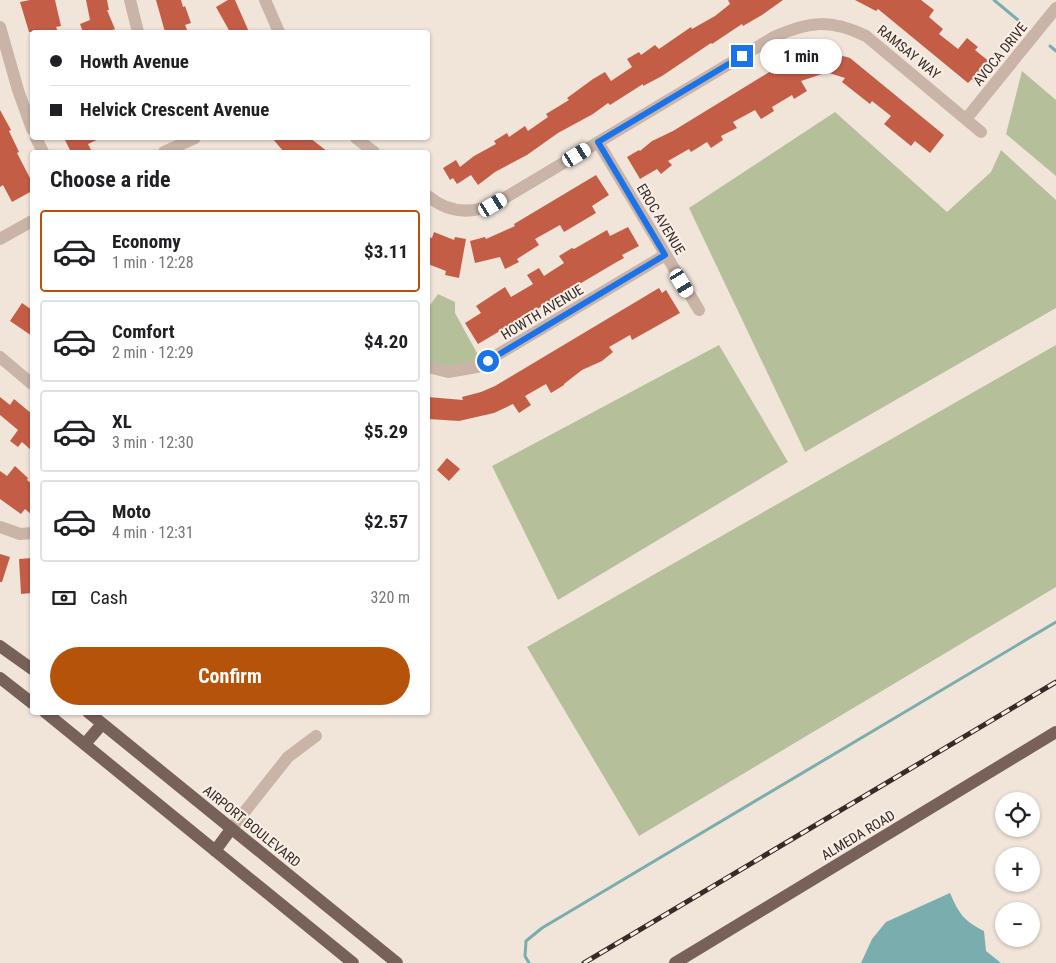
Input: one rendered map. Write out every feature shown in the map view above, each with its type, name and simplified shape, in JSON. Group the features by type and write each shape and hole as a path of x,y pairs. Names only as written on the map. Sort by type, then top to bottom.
{"main road":[{"path":"0,646 30,668"},
{"path":"0,678 30,701"},
{"path":"49,715 353,963"},
{"name":"AIRPORT BOULEVARD","path":"92,715 397,963"},
{"path":"85,744 102,724"},
{"name":"ALMEDA ROAD","path":"675,963 1056,732"},
{"path":"215,851 232,829"}],"street":[{"path":"130,0 138,30"},
{"path":"265,0 278,30"},
{"name":"AVOCA DRIVE","path":"966,119 1056,8"},
{"name":"RAMSAY WAY","path":"430,197 442,206 467,212 493,205 774,37 806,25 821,23 837,25 866,36 981,132"},
{"path":"0,27 18,90 30,123"},
{"path":"359,140 371,150"},
{"path":"169,150 188,142"},
{"name":"EROC AVENUE","path":"598,142 699,310"},
{"path":"0,239 30,222"},
{"name":"HOWTH AVENUE","path":"430,368 448,372 476,367 665,255"},
{"path":"0,357 30,382"},
{"path":"0,527 20,534 30,533"},
{"path":"232,829 288,757 316,736"}],"green space":[{"path":"1022,71 1056,100 1056,176 1006,134"},
{"path":"835,112 947,212 991,172 1001,150 1056,200 1056,308 805,452 689,208"},
{"path":"438,294 455,302 455,313 483,364 430,367 430,305"},
{"path":"719,345 788,462 558,600 492,466"},
{"path":"1056,345 1056,587 639,836 527,647"}],"water":[{"path":"950,893 963,916 984,931 986,951 1001,963 861,963 872,939 886,922"}],"building":[{"path":"55,0 61,26 56,27 57,30 30,30 29,32 20,2"},
{"path":"86,0 107,0 109,10 107,10 115,29 82,30 80,24 90,20"},
{"path":"156,0 181,0 191,23 185,25 187,30 164,30"},
{"path":"228,0 235,0 248,30 229,30 216,7"},
{"path":"728,0 783,0 762,15 743,26 742,24 711,43 662,76 643,86 643,84 610,105 608,103 593,114 558,133 527,155 495,172 478,185 471,175 457,184 453,178 450,180 443,168 456,160 460,167 474,156 496,144 494,141 507,133 509,137 525,126 528,131 548,117 546,114 569,100 567,98 593,79 605,72 611,81 632,67 627,59 639,52 641,55 655,45 659,49 691,27 692,29 715,16 730,4"},
{"path":"855,0 921,0 934,10 929,17 943,29 939,34 958,49 967,38 978,47 975,50 991,63 975,82 972,79 968,83 878,9 876,11"},
{"path":"814,51 822,74 801,81 807,91 794,99 792,95 772,107 774,111 761,119 755,110 733,122 737,128 721,136 723,140 711,148 707,142 691,152 689,149 668,161 672,165 661,174 657,169 640,179 627,157 640,151 652,141 673,131 771,71"},
{"path":"832,53 850,58 944,135 930,153 915,141 911,146 884,124 891,116 872,101 870,104 842,82 845,78 826,72"},
{"path":"0,110 11,130 9,131 19,152 17,153 30,178 30,192 12,202 3,185 0,187"},
{"path":"65,140 97,140 88,144 91,150 70,150"},
{"path":"274,140 313,140 325,150 282,150"},
{"path":"596,175 609,195 592,206 596,213 564,232 560,225 535,239 539,245 517,259 519,262 505,269 500,257 475,263 470,241 485,237 486,239 515,226 514,224"},
{"path":"628,227 639,246 622,255 624,258 478,344 465,323 481,313 476,306 505,287 511,297 533,284 527,275 539,268 544,276 564,263 559,256 572,248 574,249 607,230 610,236"},
{"path":"434,232 454,240 455,237 466,239 459,278 445,275 446,271 430,265 430,238 432,238"},
{"path":"659,288 662,293 666,290 680,313 632,340 630,335 609,347 613,352 602,361 582,370 551,393 546,384 525,396 531,405 519,413 513,404 494,413 459,421 430,419 430,397 463,400 462,397 495,386"},
{"path":"22,303 30,309 30,335 10,321"},
{"path":"0,397 10,405 14,399 30,412 30,449 22,442 18,447 10,441 18,430 0,415"},
{"path":"447,458 460,469 449,481 437,470"},
{"path":"15,466 28,478 27,480 30,482 30,513 25,509 21,514 0,499 0,471 7,476"},
{"path":"0,554 10,557 2,582 0,582"},
{"path":"30,558 30,593 21,594 19,559"}],"waterway":[{"path":"994,0 1018,20"},
{"path":"1050,46 1056,51"},
{"path":"529,963 525,956 526,941 542,928 1056,622"}],"railway":[{"path":"584,963 1056,682"}],"route":[{"path":"488,361 665,255 598,142 742,56"}]}
